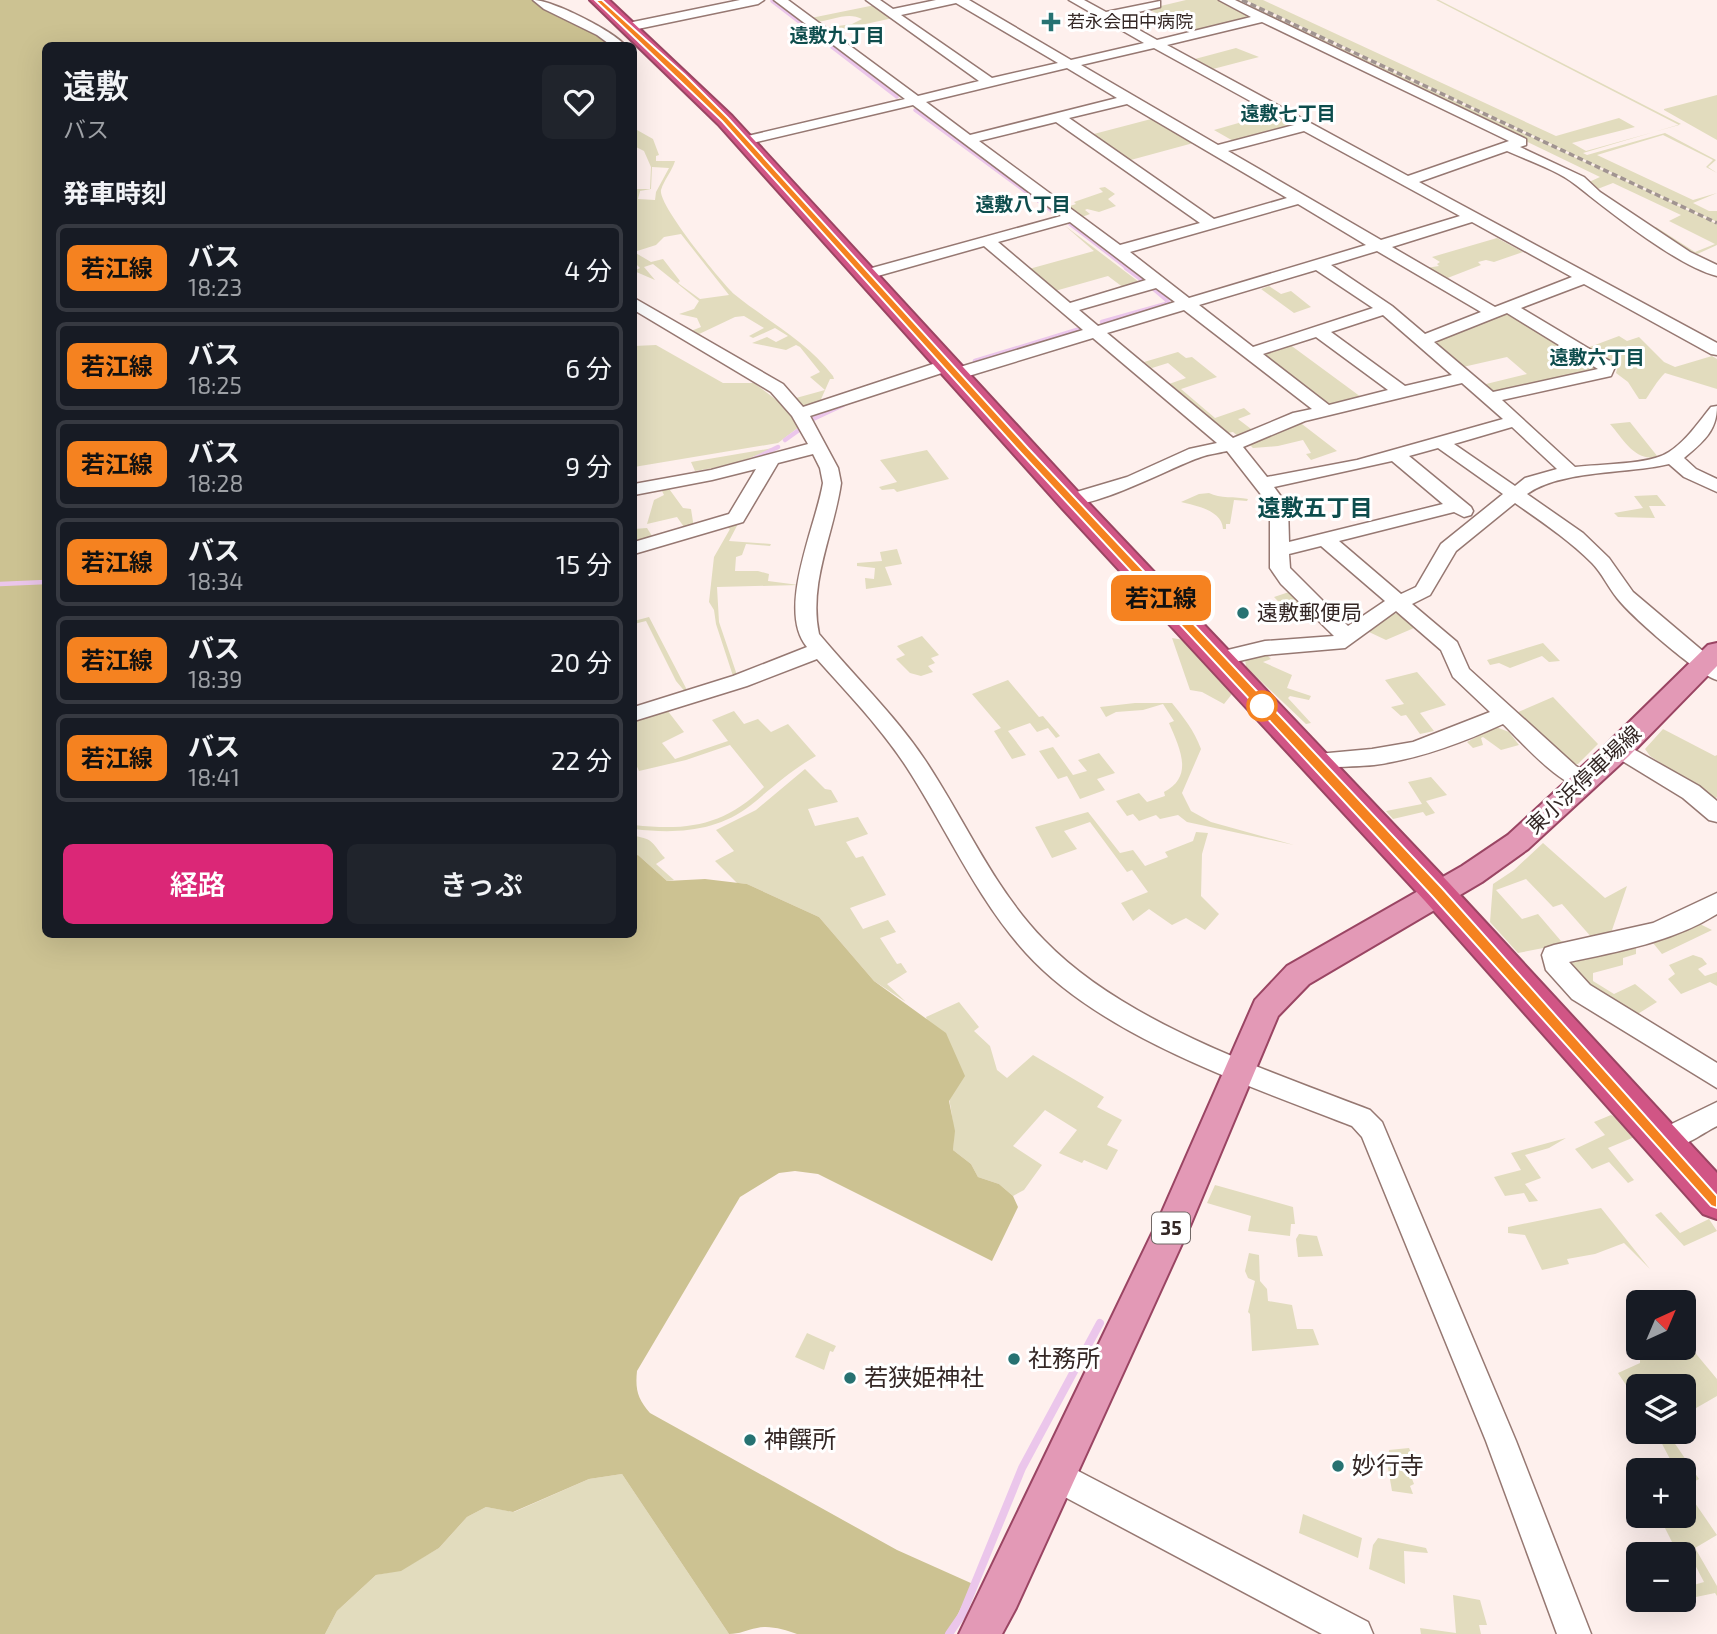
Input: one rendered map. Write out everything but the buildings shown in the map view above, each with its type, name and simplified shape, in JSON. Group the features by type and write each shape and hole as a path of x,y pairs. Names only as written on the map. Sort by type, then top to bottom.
{"highway":[{"path":"599,0 624,36"},
{"path":"637,45 683,76 744,141 1070,500 1437,892 1717,1201"}],"main road":[{"name":"東小浜停車場線","path":"1437,892 1497,858 1584,782 1712,663"},
{"name":"35","path":"980,1634 1173,1226 1266,1009 1284,988 1333,953 1437,892"}],"street":[{"path":"539,0 557,12 608,36 624,36 758,0"},
{"path":"780,0 1118,251 1324,409"},
{"path":"872,0 991,84"},
{"path":"891,13 954,0"},
{"path":"960,0 1380,246 1607,367 1605,372 1489,398"},
{"path":"1075,0 1717,351"},
{"path":"1226,0 1521,142 1407,181"},
{"path":"1105,16 1157,2"},
{"path":"744,141 1264,19"},
{"path":"966,140 1129,99"},
{"path":"1058,117 1212,224"},
{"path":"1217,150 1306,126"},
{"path":"1508,146 1579,180 1595,195 1685,255 1717,271"},
{"path":"1118,251 1299,199"},
{"path":"867,274 1072,217"},
{"path":"800,414 1188,305 1473,217"},
{"path":"987,241 1232,445 1265,483 1279,506 1280,568 1288,580 1349,637"},
{"path":"1320,265 1386,309 1546,447 1570,472"},
{"path":"1423,340 1584,278"},
{"path":"1069,307 1158,282"},
{"path":"637,305 770,383 787,397 800,414 829,468 832,483 808,591 806,629 819,649 904,747 995,896 1037,949 1062,972 1157,1031 1239,1070 1360,1118 1373,1130 1496,1429 1574,1634"},
{"path":"1250,353 1386,309"},
{"path":"1318,331 1403,393"},
{"path":"1070,500 1133,481 1195,453 1232,445 1324,409 1465,377"},
{"path":"1218,659 1265,648 1338,643 1423,591 1432,581 1448,548 1516,493 1541,478 1570,472 1643,465 1673,458 1692,442 1717,411"},
{"path":"1265,483 1396,456 1439,441 1514,421"},
{"path":"1439,441 1516,493 1591,550 1626,596 1712,663"},
{"path":"637,488 770,461 818,447"},
{"path":"1396,456 1455,506 1479,521"},
{"path":"1673,458 1690,473 1717,486"},
{"path":"637,547 736,517 770,461"},
{"path":"1280,547 1290,548 1455,506"},
{"path":"1325,539 1450,647 1460,672 1568,772 1584,782"},
{"path":"637,713 740,681 804,658 819,649"},
{"path":"1315,761 1339,756 1351,759 1377,757 1418,749 1462,735 1505,714"},
{"path":"1619,749 1691,792 1717,814"},
{"path":"1717,902 1678,925 1655,933 1554,955 1555,962 1581,992 1717,1077"},
{"path":"1663,1141 1717,1113"},
{"path":"1057,1476 1356,1634"}],"shaded area":[{"path":"0,0 535,0 609,42 42,42 42,938 637,938 638,855 667,881 705,879 747,884 819,917 874,981 946,1033 965,1076 949,1101 955,1131 953,1150 971,1164 978,1177 999,1184 1013,1196 1018,1207 992,1261 818,1174 795,1171 779,1173 740,1197 637,1371 637,1389 640,1399 650,1413 897,1550 973,1584 948,1634 797,1634 767,1627 729,1634 622,1474 589,1479 513,1512 486,1507 467,1517 439,1548 401,1571 376,1575 337,1611 325,1634 0,1634"},
{"path":"1186,0 1220,0 1251,15 1251,18 1190,32 1187,30 1194,27 1180,19 1160,21 1166,18 1148,9"},
{"path":"1233,0 1239,0 1717,224 1717,245 1693,256 1653,228 1656,227 1695,252 1715,244 1669,221 1681,215 1613,183 1595,190 1589,182 1600,177"},
{"path":"1245,0 1263,0 1556,136 1619,118 1635,127 1572,143 1586,151 1654,132 1583,153 1587,155 1665,133 1716,160 1708,167 1717,173 1706,167 1713,160 1663,135 1597,155 1693,200 1717,193 1693,203 1709,211 1717,211 1717,222"},
{"path":"1436,0 1681,124 1678,125"},
{"path":"875,5 893,18 829,32 824,28 852,24 862,19 845,16 816,22 811,18"},
{"path":"1236,48 1259,57 1213,69 1195,59"},
{"path":"1717,95 1717,140 1664,110 1664,109"},
{"path":"1270,114 1293,126 1235,142 1214,130"},
{"path":"1155,118 1197,142 1127,161 1090,135"},
{"path":"637,130 653,139 659,155 656,156 656,161 675,161 661,190 663,198 679,226 717,275 734,294 811,352 833,376 834,379 830,379 818,406 804,408 796,398 825,390 810,377 820,372 800,347 796,345 786,350 752,343 767,337 776,342 788,336 775,328 753,338 749,336 764,328 744,316 735,317 697,335 691,331 701,327 697,318 679,314 694,309 699,301 653,264 644,267 655,280 637,272 640,268 637,265 637,254 651,262 663,259 680,281 678,283 700,299 729,295 681,234 664,237 656,245 637,251 637,189 650,189 651,167 644,151 637,148","holes":["652,167 669,168 656,192 655,200 638,199 640,191 651,189"]},
{"path":"1105,187 1115,194 1108,199 1116,206 1099,212 1087,209 1085,210 1090,214 1082,217 1067,207 1103,192 1099,188"},
{"path":"1064,225 1139,284 1124,288 1108,276 1055,291 1029,269 1094,251"},
{"path":"1497,238 1523,252 1494,262 1478,262 1481,265 1445,279 1426,268 1439,266 1437,264 1440,262 1432,257"},
{"path":"1269,286 1281,294 1291,291 1311,307 1294,313 1261,289"},
{"path":"1505,314 1516,315 1598,365 1596,369 1497,392 1482,385 1527,374 1507,357 1463,367 1436,344 1436,339"},
{"path":"1619,336 1627,341 1639,337 1664,362 1675,367 1712,356 1717,359 1717,389 1665,373 1646,399 1639,399 1628,382 1616,373 1617,369 1587,348"},
{"path":"1289,344 1361,397 1334,404 1327,403 1261,353"},
{"path":"656,345 723,383 754,383 783,405 799,427 778,443 637,466 637,346"},
{"path":"1178,352 1186,358 1192,357 1217,377 1181,389 1215,418 1244,408 1251,414 1238,419 1255,432 1240,438 1233,432 1227,433 1169,384 1186,378 1168,363 1152,368 1144,362"},
{"path":"1298,421 1337,451 1311,460 1306,454 1311,453 1303,440 1253,448 1248,443"},
{"path":"1630,422 1658,457 1650,458 1636,453 1610,424"},
{"path":"773,448 744,460 695,471 691,462"},
{"path":"927,450 949,479 897,492 879,487 897,482 880,460"},
{"path":"667,486 683,508 691,509 694,528 637,545 637,529 647,528 652,536 684,527 677,517 647,524 654,500 664,495 660,487"},
{"path":"1199,494 1248,499 1234,500 1230,524 1226,524 1226,529 1223,529 1222,523 1213,513 1181,502"},
{"path":"1657,495 1666,506 1649,506 1655,518 1618,517 1614,513 1643,508 1634,496"},
{"path":"740,520 729,541 771,544 746,544 742,555 736,557 735,571 758,571 769,574 768,581 799,585 717,587 719,622 738,678 687,694 676,681 646,621 637,623 637,620 649,617 687,690 733,676 714,610 709,602 714,557 730,529 726,527 637,550"},
{"path":"897,549 902,564 885,567 892,585 866,589 865,578 874,579 875,568 857,566 857,563 882,561 880,552"},
{"path":"1292,591 1315,614 1301,619 1303,622 1299,623 1274,597"},
{"path":"1391,613 1399,614 1414,628 1386,640 1369,632"},
{"path":"922,636 939,655 931,658 935,663 928,666 933,672 921,676 910,673 896,659 905,655 897,646"},
{"path":"1172,638 1190,641 1236,693 1224,704 1202,692 1190,690"},
{"path":"1543,643 1560,661 1549,662 1542,656 1510,668 1499,663 1490,665 1487,660"},
{"path":"1266,654 1271,659 1263,662 1292,675 1287,688 1311,696 1309,700 1290,696 1288,698 1311,723 1306,724 1246,667 1245,659"},
{"path":"1417,672 1446,705 1420,713 1434,731 1420,734 1406,715 1401,716 1391,707 1404,704 1385,680"},
{"path":"1008,680 1039,717 1043,716 1060,736 1056,738 1048,728 1037,732 1030,723 1008,731 1026,755 1012,759 994,731 1001,728 972,694"},
{"path":"1553,697 1598,744 1578,764 1570,764 1516,713"},
{"path":"1172,703 1195,736 1201,749 1182,793 1191,811 1211,822 1294,845 1187,822 1178,815 1160,819 1156,815 1139,821 1133,814 1127,816 1116,801 1139,793 1147,802 1165,796 1164,792 1174,785 1182,769 1180,751 1169,723 1174,721 1163,704 1143,710 1116,712 1106,717 1100,707"},
{"path":"667,710 684,732 662,743 675,759 728,741 712,720 734,711 744,724 758,719 771,732 788,724 816,756 751,805 724,821 680,831 637,829 637,825 671,827 704,823 734,810 764,787 730,745 686,760 639,771 637,717"},
{"path":"1496,727 1509,732 1519,745 1501,750 1483,737 1483,745 1473,748 1467,742"},
{"path":"1663,729 1717,755 1715,799 1650,756 1645,749"},
{"path":"1053,747 1073,775 1087,771 1078,760 1099,753 1115,773 1097,779 1105,790 1080,799 1067,776 1058,779 1039,751"},
{"path":"805,769 825,789 831,790 838,802 808,809 815,826 858,817 868,834 846,842 856,858 863,856 886,895 850,908 863,929 888,920 896,932 880,938 897,964 901,963 907,972 887,984 906,1002 874,981 819,917 747,884 737,883 715,861 734,851 716,830 756,810"},
{"path":"1431,777 1447,795 1426,801 1435,813 1426,816 1423,812 1393,819 1386,811 1422,804 1408,782"},
{"path":"1088,812 1120,853 1133,850 1145,866 1168,857 1165,852 1193,841 1196,832 1208,833 1202,854 1201,896 1219,914 1205,930 1186,918 1172,925 1149,909 1133,921 1121,903 1148,892 1132,870 1127,872 1090,822 1064,831 1077,849 1052,858 1035,827"},
{"path":"637,837 652,843 665,858 656,864 674,880 667,881 638,855"},
{"path":"1543,843 1605,898 1627,886 1610,936 1593,939 1562,904 1553,907 1526,879 1496,890 1522,919 1538,914 1561,941 1569,943 1518,953 1490,922 1493,884 1514,870"},
{"path":"1700,924 1712,930 1662,954 1653,943"},
{"path":"1636,948 1636,954 1623,958 1623,965 1593,973 1593,981 1614,994 1635,984 1657,1002 1636,1015 1589,989 1581,982 1571,964 1574,961"},
{"path":"1693,955 1702,958 1707,964 1698,969 1705,976 1717,972 1717,986 1710,982 1681,994 1668,979 1675,974 1669,965"},
{"path":"959,1002 979,1027 974,1031 990,1046 997,1070 1007,1078 1033,1055 1104,1097 1097,1107 1122,1120 1107,1145 1118,1150 1107,1170 1059,1153 1077,1130 1045,1110 1013,1146 1042,1165 1024,1190 1013,1196 999,1184 978,1177 971,1164 953,1150 949,1100 926,1017"},
{"path":"1611,1115 1624,1122 1637,1136 1608,1148 1634,1180 1628,1183 1609,1162 1592,1169 1575,1149 1605,1135 1594,1122"},
{"path":"1566,1138 1549,1148 1525,1155 1541,1178 1525,1184 1538,1201 1529,1202 1524,1193 1505,1196 1494,1177 1521,1170 1511,1153"},
{"path":"1215,1185 1293,1207 1295,1224 1291,1224 1290,1236 1248,1231 1251,1216 1207,1203"},
{"path":"1601,1208 1650,1269 1624,1243 1595,1254 1567,1259 1569,1264 1542,1270 1525,1235 1508,1233 1508,1227"},
{"path":"1661,1212 1680,1233 1709,1219 1717,1231 1684,1246 1655,1215"},
{"path":"1299,1234 1317,1236 1323,1256 1298,1257 1296,1239"},
{"path":"1249,1253 1259,1255 1260,1281 1267,1289 1268,1301 1292,1305 1297,1329 1313,1329 1319,1345 1252,1351 1248,1312 1255,1281 1248,1278 1245,1271"},
{"path":"807,1333 836,1346 833,1352 830,1351 824,1370 795,1357"},
{"path":"1696,1354 1717,1379 1717,1396 1696,1408 1696,1374 1626,1374 1626,1385 1618,1373 1640,1363 1640,1360 1696,1360"},
{"path":"1662,1444 1675,1444 1685,1458 1669,1458"},
{"path":"1409,1448 1416,1464 1407,1466 1414,1484 1410,1486 1413,1494 1392,1491 1388,1468 1389,1450"},
{"path":"622,1474 729,1634 325,1634 337,1611 376,1575 401,1570 439,1548 467,1517 486,1507 514,1512 589,1479"},
{"path":"1696,1504 1717,1535 1696,1547 1696,1542 1672,1542 1665,1528 1696,1528"},
{"path":"1303,1514 1362,1538 1358,1558 1299,1533"},
{"path":"1378,1538 1426,1548 1428,1553 1404,1551 1405,1584 1369,1569 1373,1545"},
{"path":"1696,1550 1717,1586 1717,1596 1715,1593 1696,1597 1696,1584 1704,1582 1696,1567"},
{"path":"1453,1595 1480,1600 1487,1625 1479,1625 1481,1634 1421,1634 1420,1628 1456,1633"}],"waterway":[{"path":"772,1 897,97"},
{"path":"915,110 1056,214"},
{"path":"1070,224 1128,269"},
{"path":"1126,268 1142,280"},
{"path":"1102,322 1166,304 1168,301 1154,289"},
{"path":"975,361 1080,329"},
{"path":"813,419 843,405"},
{"path":"785,440 799,430"},
{"path":"752,460 778,447"},
{"path":"0,584 42,582"},
{"path":"949,1634 962,1615 1022,1468 1100,1323"}],"railway":[{"path":"1242,0 1717,223"}],"bus line":[{"name":"若江線","path":"599,0 683,76 725,120 1025,450 1437,892 1717,1201"}],"place":[{"name":"若永会田中病院","path":"1051,22"},
{"name":"遠敷郵便局","path":"1243,613"},
{"name":"社務所","path":"1014,1359"},
{"name":"若狭姫神社","path":"850,1378"},
{"name":"神饌所","path":"750,1440"},
{"name":"妙行寺","path":"1338,1466"}],"district":[{"name":"遠敷九丁目","path":"837,35"},
{"name":"遠敷七丁目","path":"1288,113"},
{"name":"遠敷八丁目","path":"1023,204"},
{"name":"遠敷六丁目","path":"1597,357"},
{"name":"遠敷五丁目","path":"1315,508"}]}
